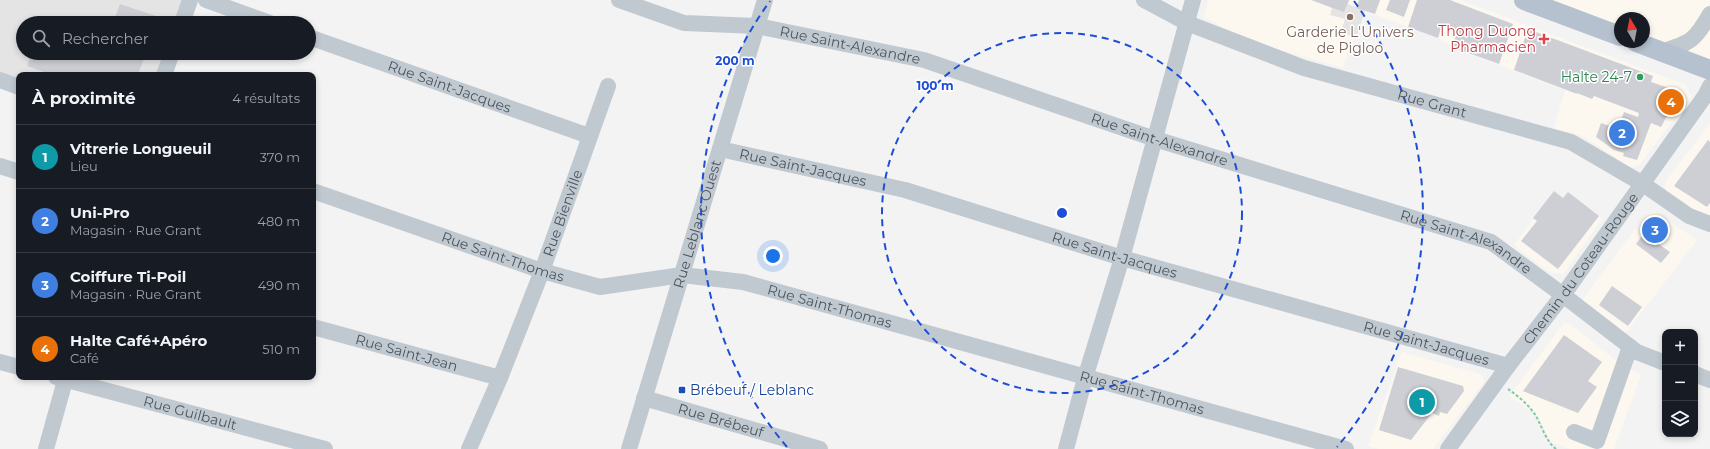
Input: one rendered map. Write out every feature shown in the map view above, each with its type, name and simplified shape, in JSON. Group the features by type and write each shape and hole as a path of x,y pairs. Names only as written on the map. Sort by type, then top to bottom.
{"main road":[{"path":"1524,0 1614,34"},
{"path":"1650,48 1710,70"}],"street":[{"path":"184,16 190,0"},
{"path":"206,0 251,16"},
{"name":"Rue Saint-Alexandre","path":"619,0 684,23 757,26 924,60 1154,139 1491,242 1637,352 1662,362"},
{"name":"Rue Leblanc Ouest","path":"629,449 765,0"},
{"name":"Rue Grant","path":"1144,0 1187,23 1304,68 1571,142 1643,184 1689,216 1710,224"},
{"path":"1066,449 1085,378 1122,258 1194,0"},
{"path":"1661,52 1686,44 1701,31 1710,14"},
{"name":"Rue Saint-Jacques","path":"316,39 589,136"},
{"path":"165,72 169,60"},
{"path":"0,80 16,85"},
{"name":"Rue Bienville","path":"469,449 500,378 542,271 608,86"},
{"name":"Chemin du Coteau-Rouge","path":"1448,449 1508,366 1563,295 1705,96 1710,86"},
{"name":"Rue Saint-Jacques","path":"720,149 905,190 1122,258 1508,366"},
{"path":"0,166 16,171"},
{"name":"Rue Saint-Thomas","path":"316,192 542,271 600,287 682,274 742,282 1346,449"},
{"name":"Rue Saint-Jean","path":"316,328 500,378"},
{"path":"1574,432 1597,441 1630,347"},
{"path":"0,362 16,366"},
{"path":"1698,375 1710,380"},
{"path":"46,449 63,380"},
{"name":"Rue Guilbault","path":"70,380 325,449"},
{"name":"Rue Brébeuf","path":"644,398 820,449"}],"path":[{"path":"1497,382 1515,394 1528,406 1535,415 1550,444 1556,449"}],"shaded area":[{"path":"0,0 190,0 184,16 16,16 16,60 169,60 165,72 16,72 16,86 0,80"},
{"path":"1209,0 1460,0 1684,84 1692,96 1640,164 1632,169 1585,137 1554,128 1565,90 1452,47 1438,38 1365,11 1356,38 1352,37 1343,68 1263,45 1233,33 1204,17"},
{"name":"Garderie L'Univers de Pigloo","path":"1321,0 1349,0 1348,4 1365,11 1356,38 1341,32 1345,19 1330,15 1332,8 1320,3"},
{"path":"1524,0 1710,0 1710,70 1650,45 1650,12 1614,12 1614,34"},
{"path":"1710,123 1710,221 1665,191 1665,182"},
{"path":"1554,191 1563,198 1599,216 1602,219 1563,274 1551,273 1514,245"},
{"path":"1655,212 1697,240 1622,338 1585,306 1583,299 1647,213"},
{"path":"1564,323 1570,324 1619,363 1641,375 1614,449 1570,449 1551,442 1537,415 1509,396"},
{"path":"1402,352 1480,374 1483,377 1484,382 1433,449 1379,449 1368,446"}],"building":[{"path":"1311,0 1349,0 1344,12"},
{"path":"1359,0 1380,0 1375,14 1356,8"},
{"path":"1390,0 1410,0 1404,17 1386,10"},
{"path":"1417,0 1450,0 1513,24 1499,64 1452,47 1457,32 1442,25 1438,38 1408,27"},
{"path":"120,4 156,16 116,16"},
{"path":"1528,29 1653,76 1651,82 1683,93 1681,99 1679,99 1677,105 1675,104 1673,111 1671,110 1669,116 1667,116 1661,127 1651,123 1637,160 1623,156 1624,153 1614,150 1596,137 1601,123 1618,129 1624,112 1638,117 1639,113 1594,96 1592,99 1577,94 1514,70"},
{"path":"29,60 143,60 139,72 44,72 27,66"},
{"path":"1708,140 1710,142 1710,203 1707,207 1674,186"},
{"path":"1554,191 1563,198 1568,192 1599,216 1558,269 1521,241 1537,221 1533,218"},
{"path":"1652,218 1667,229 1657,243 1670,252 1661,263 1636,244 1644,233 1642,231"},
{"path":"1612,286 1642,307 1628,326 1599,305"},
{"path":"1564,335 1602,362 1588,381 1597,387 1578,413 1523,391"},
{"path":"1398,367 1463,386 1464,391 1447,414 1440,412 1439,416 1432,413 1411,440 1379,430"}],"place":[{"name":"Garderie L'Univers de Pigloo","path":"1350,17"},
{"name":"Thong Duong Pharmacien","path":"1544,39"},
{"name":"Halte 24-7","path":"1640,77"},
{"name":"Halte Café+Apéro","path":"1671,102"},
{"name":"Uni-Pro","path":"1622,133"},
{"name":"Coiffure Ti-Poil","path":"1655,230"},
{"name":"Brébeuf / Leblanc","path":"682,390"},
{"name":"Vitrerie Longueuil","path":"1422,402"}]}
